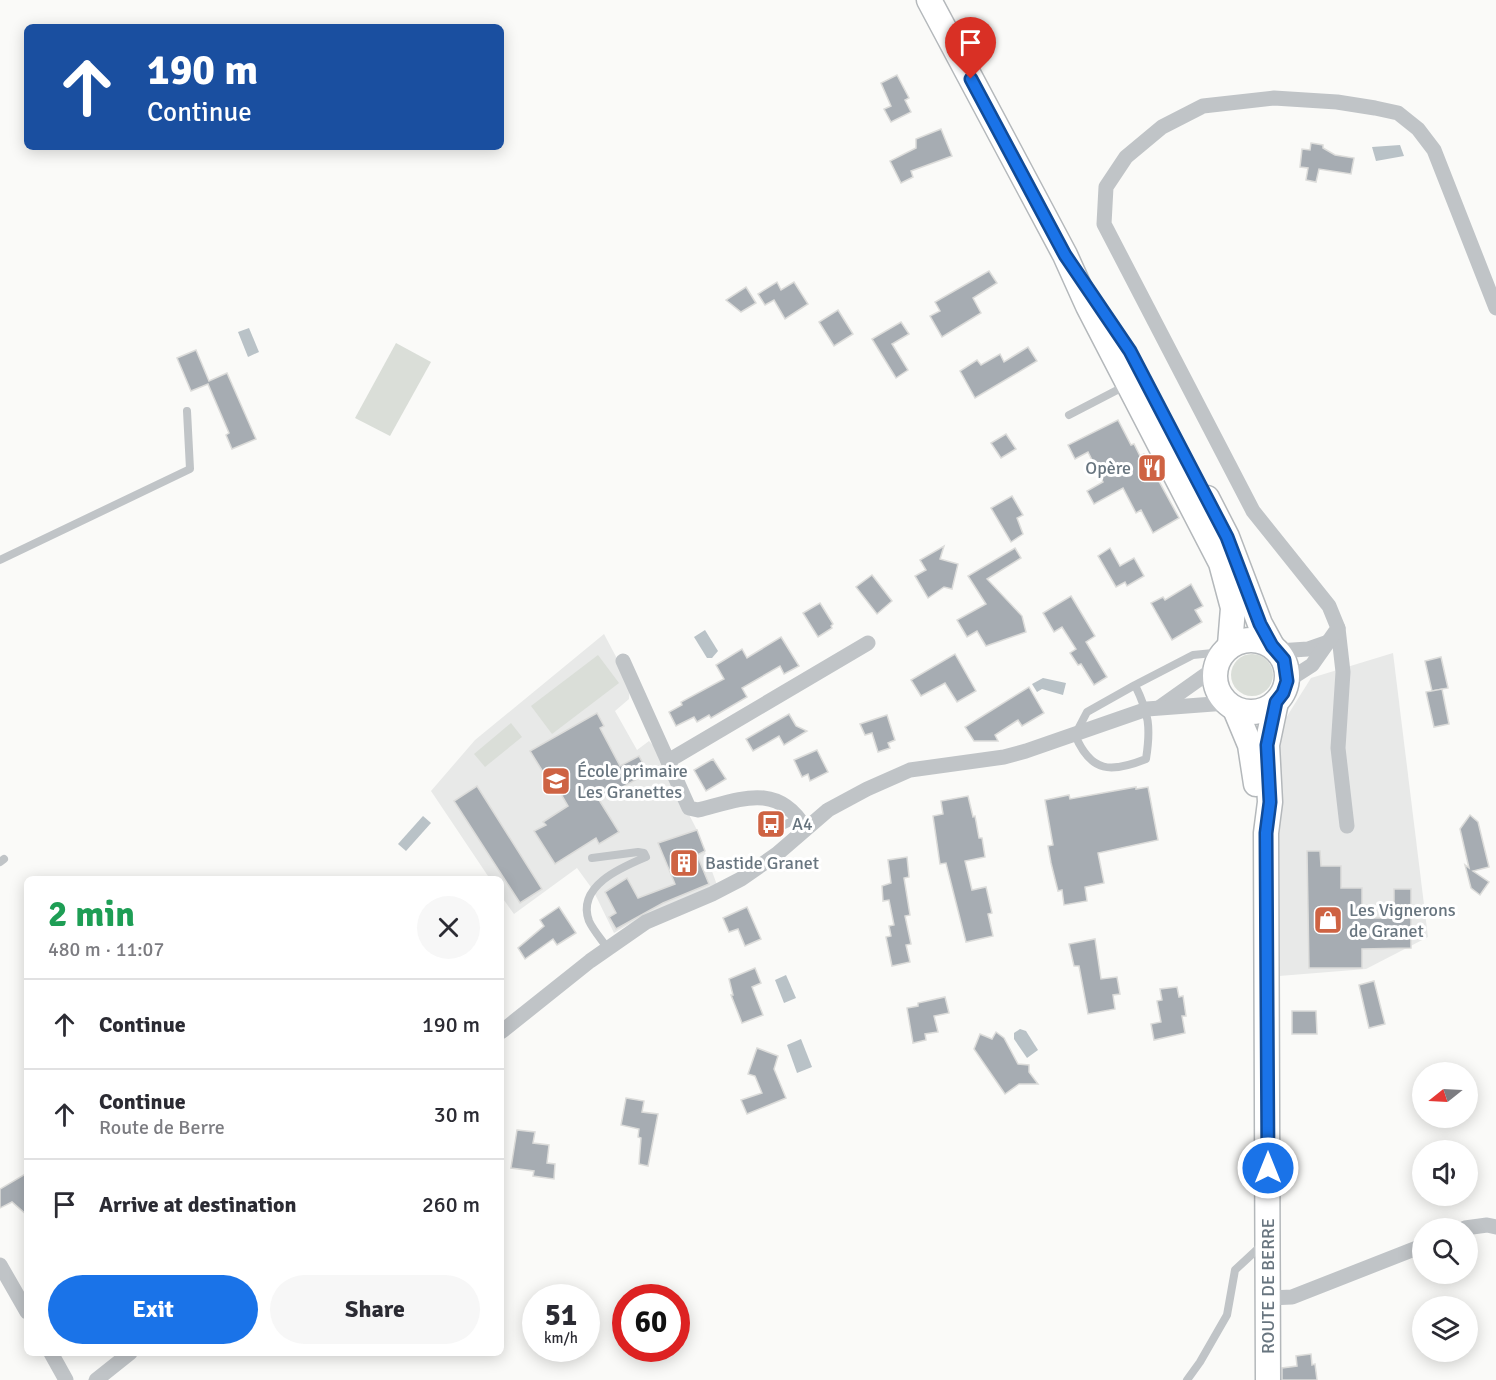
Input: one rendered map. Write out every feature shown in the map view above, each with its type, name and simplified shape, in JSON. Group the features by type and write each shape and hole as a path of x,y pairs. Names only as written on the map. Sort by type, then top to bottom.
{"main road":[{"path":"929,0 1065,255 1088,306 1221,562 1233,608 1216,687 1231,706 1256,712 1281,692 1287,671 1260,624 1227,537 1130,351 1065,255"},
{"path":"1223,655 1238,641 1256,639 1275,648"},
{"name":"ROUTE DE BERRE","path":"1268,1380 1266,833 1270,802 1267,745 1281,692"},
{"name":"ROUTE DE BERRE","path":"1231,706 1250,745 1259,810 1266,833"}],"street":[{"path":"1347,826 1338,748 1343,672 1338,628 1329,606 1253,512 1104,224 1106,187 1126,157 1162,127 1203,105 1274,98 1337,102 1398,113 1418,129 1434,150 1496,308"},
{"path":"1281,692 1312,665 1338,628"},
{"path":"1275,648 1301,650 1329,642"},
{"path":"668,762 868,643"},
{"path":"1154,708 1223,655"},
{"path":"623,661 685,801 693,810 755,796 779,802 796,812 802,823"},
{"path":"504,1030 646,922 741,879 777,854 802,823 867,789 910,770 1004,757 1154,708 1231,706"},
{"path":"1478,1226 1496,1227"},
{"path":"1268,1298 1292,1297 1412,1250"},
{"path":"0,1265 24,1307"},
{"path":"53,1356 66,1380"},
{"path":"96,1380 126,1356"}],"lane":[{"path":"1069,415 1135,383 1139,386 1177,458"},
{"path":"0,560 190,469 187,411"},
{"path":"1182,468 1188,478 1202,488"},
{"path":"1135,685 1154,708 1146,759 1124,768 1099,766 1081,749 1075,735 1087,712 1135,685 1194,655 1223,655"},
{"path":"771,831 802,823"},
{"path":"592,858 638,852 644,853 646,857 604,878 593,890 588,908 589,920 608,949"},
{"path":"1186,1380 1200,1362 1227,1315 1235,1270 1268,1240"}],"shaded area":[{"path":"1400,145 1404,156 1376,161 1372,147"},
{"path":"249,328 259,352 248,357 238,332"},
{"path":"396,343 431,362 390,436 355,418"},
{"path":"705,630 718,651 712,658 707,658 694,637"},
{"name":"École primaire Les Granettes","path":"604,634 630,683 629,699 615,711 637,750 649,741 653,745 697,830 717,885 645,915 614,933 593,890 577,868 514,914 504,900 504,876 488,876 431,791 475,740"},
{"path":"1393,653 1428,937 1366,969 1279,976 1279,729 1311,678"},
{"path":"1252,654 1260,655 1267,660 1272,667 1272,683 1267,690 1260,695 1252,696 1244,695 1237,690 1232,683 1231,675 1232,667 1237,660 1244,655"},
{"path":"598,655 619,683 552,734 531,706"},
{"path":"1043,678 1066,683 1063,695 1042,689 1037,692 1032,684"},
{"path":"511,723 522,737 485,767 474,754"},
{"path":"423,816 431,823 406,851 398,844"},
{"path":"786,975 796,998 784,1003 775,980"},
{"path":"1020,1029 1026,1031 1038,1050 1027,1058 1014,1039 1014,1033"},
{"path":"801,1039 812,1067 797,1073 787,1045"}],"building":[{"path":"897,75 909,98 905,100 911,112 891,122 884,109 891,106 881,83"},
{"path":"941,129 952,156 911,171 913,177 901,183 890,161 916,148 916,139"},
{"path":"1311,143 1323,145 1323,148 1335,155 1354,158 1351,174 1319,169 1316,182 1306,180 1308,168 1300,167 1302,149 1310,150"},
{"path":"989,271 997,283 973,298 981,313 942,337 930,316 940,311 935,302"},
{"path":"777,282 781,290 794,282 808,304 785,319 774,300 765,305 758,294"},
{"path":"746,287 756,303 741,312 726,300"},
{"path":"838,310 853,334 834,346 819,322"},
{"path":"901,322 909,334 892,344 908,370 896,378 872,339"},
{"path":"1028,347 1037,361 975,398 960,371 977,360 981,365 1000,354 1004,362"},
{"path":"196,350 209,381 227,373 256,439 232,449 226,435 229,433 208,384 191,391 177,358"},
{"path":"1118,420 1131,445 1134,444 1140,456 1144,454 1179,518 1153,533 1141,510 1136,513 1123,488 1094,504 1087,491 1103,482 1088,452 1075,459 1068,445"},
{"path":"1006,434 1016,449 1001,458 991,443"},
{"path":"1012,496 1023,515 1017,518 1023,534 1011,542 991,508"},
{"path":"944,546 940,559 958,564 952,589 944,587 928,598 915,576 926,570 920,560"},
{"path":"1015,548 1021,558 987,579 1022,616 1026,632 986,646 977,631 967,637 957,620 986,604 968,576"},
{"path":"1110,548 1120,566 1134,558 1144,576 1127,586 1125,582 1116,587 1098,556"},
{"path":"872,575 892,601 877,614 856,587"},
{"path":"1191,584 1203,606 1195,610 1202,622 1172,640 1151,603 1163,597 1165,600"},
{"path":"1071,596 1095,636 1086,642 1107,677 1094,685 1081,664 1078,665 1070,653 1076,649 1062,627 1054,632 1043,613"},
{"path":"820,603 833,624 832,628 818,637 803,613"},
{"path":"781,637 799,666 784,674 780,666 742,688 747,697 711,718 709,715 697,722 694,717 676,726 669,712 682,705 681,702 724,679 716,665 742,649 747,658"},
{"path":"955,654 976,691 957,702 945,683 921,696 911,680"},
{"path":"1441,657 1448,688 1432,691 1425,661"},
{"path":"1029,687 1044,713 1022,726 1018,720 995,735 998,741 974,741 965,727"},
{"path":"1442,689 1449,724 1434,727 1426,692"},
{"path":"597,713 604,726 600,728 620,766 639,756 648,773 599,800 619,832 599,844 596,838 555,864 534,831 546,825 543,822 568,806 547,770 543,772 530,751"},
{"path":"789,714 796,726 807,731 784,745 779,736 753,751 746,739"},
{"path":"887,715 895,740 888,743 890,748 878,752 872,733 865,735 860,724"},
{"path":"817,750 828,772 810,781 808,774 802,777 794,760"},
{"path":"713,759 726,779 706,791 694,770"},
{"path":"477,786 542,889 520,903 454,801"},
{"path":"1136,787 1136,789 1148,787 1158,840 1098,853 1104,883 1085,887 1087,901 1064,905 1062,890 1058,891 1051,863 1048,846 1053,845 1045,800 1069,795 1070,799"},
{"path":"968,796 979,838 982,838 985,857 965,861 972,890 986,887 992,913 988,914 993,936 966,942 946,863 940,864 933,816 943,814 941,801"},
{"path":"1470,815 1478,822 1489,867 1473,871 1489,882 1480,895 1471,888 1460,829"},
{"path":"697,830 705,851 697,855 709,884 663,903 616,929 609,917 616,913 605,892 627,878 638,898 675,884 658,843"},
{"path":"1307,851 1320,851 1321,866 1341,866 1341,888 1362,888 1362,918 1394,918 1394,889 1411,889 1411,948 1362,949 1362,968 1309,968"},
{"path":"907,857 909,877 904,878 910,915 905,916 911,944 906,945 910,962 892,966 886,937 891,936 889,926 894,925 889,900 883,901 882,886 891,883 888,860"},
{"path":"559,907 576,933 557,945 553,939 525,959 518,948 544,926 540,920"},
{"path":"747,907 761,939 745,946 738,929 729,932 723,918"},
{"path":"1095,939 1101,979 1117,977 1120,994 1113,995 1115,1009 1088,1014 1079,966 1074,966 1069,944"},
{"path":"755,968 761,983 752,987 763,1015 742,1023 731,995 733,995 729,979"},
{"path":"1374,981 1385,1024 1369,1028 1359,985"},
{"path":"1177,987 1179,997 1183,996 1186,1016 1182,1016 1185,1033 1154,1040 1151,1024 1161,1022 1157,1001 1162,1000 1160,989"},
{"path":"945,997 949,1013 934,1016 938,1032 925,1034 926,1040 913,1043 907,1008"},
{"path":"1292,1011 1316,1011 1317,1034 1292,1034"},
{"path":"996,1032 1004,1038 1018,1064 1029,1065 1029,1072 1038,1084 1019,1084 1005,1094 974,1049 980,1034 992,1039"},
{"path":"757,1048 778,1056 774,1069 786,1098 747,1114 741,1100 762,1093 755,1076 748,1074"},
{"path":"626,1098 644,1101 642,1112 658,1114 648,1166 639,1164 641,1138 638,1137 639,1129 621,1125"},
{"path":"517,1130 535,1132 533,1143 549,1145 547,1163 555,1164 554,1179 533,1176 534,1171 511,1168"},
{"path":"24,1175 24,1212 12,1202 0,1208 0,1189"},
{"path":"1311,1354 1317,1380 1282,1380 1282,1368 1297,1366 1296,1356"}],"place":[{"name":"Opère","path":"1152,468"},
{"name":"École primaire Les Granettes","path":"556,781"},
{"name":"A4","path":"771,824"},
{"name":"Bastide Granet","path":"684,863"},
{"name":"Les Vignerons de Granet","path":"1328,920"}],"route":[{"path":"971,79 1065,255 1130,351 1227,537 1260,624 1272,646 1284,660 1287,671 1287,681 1283,693 1276,702 1267,745 1270,802 1266,833 1268,1168"}]}
